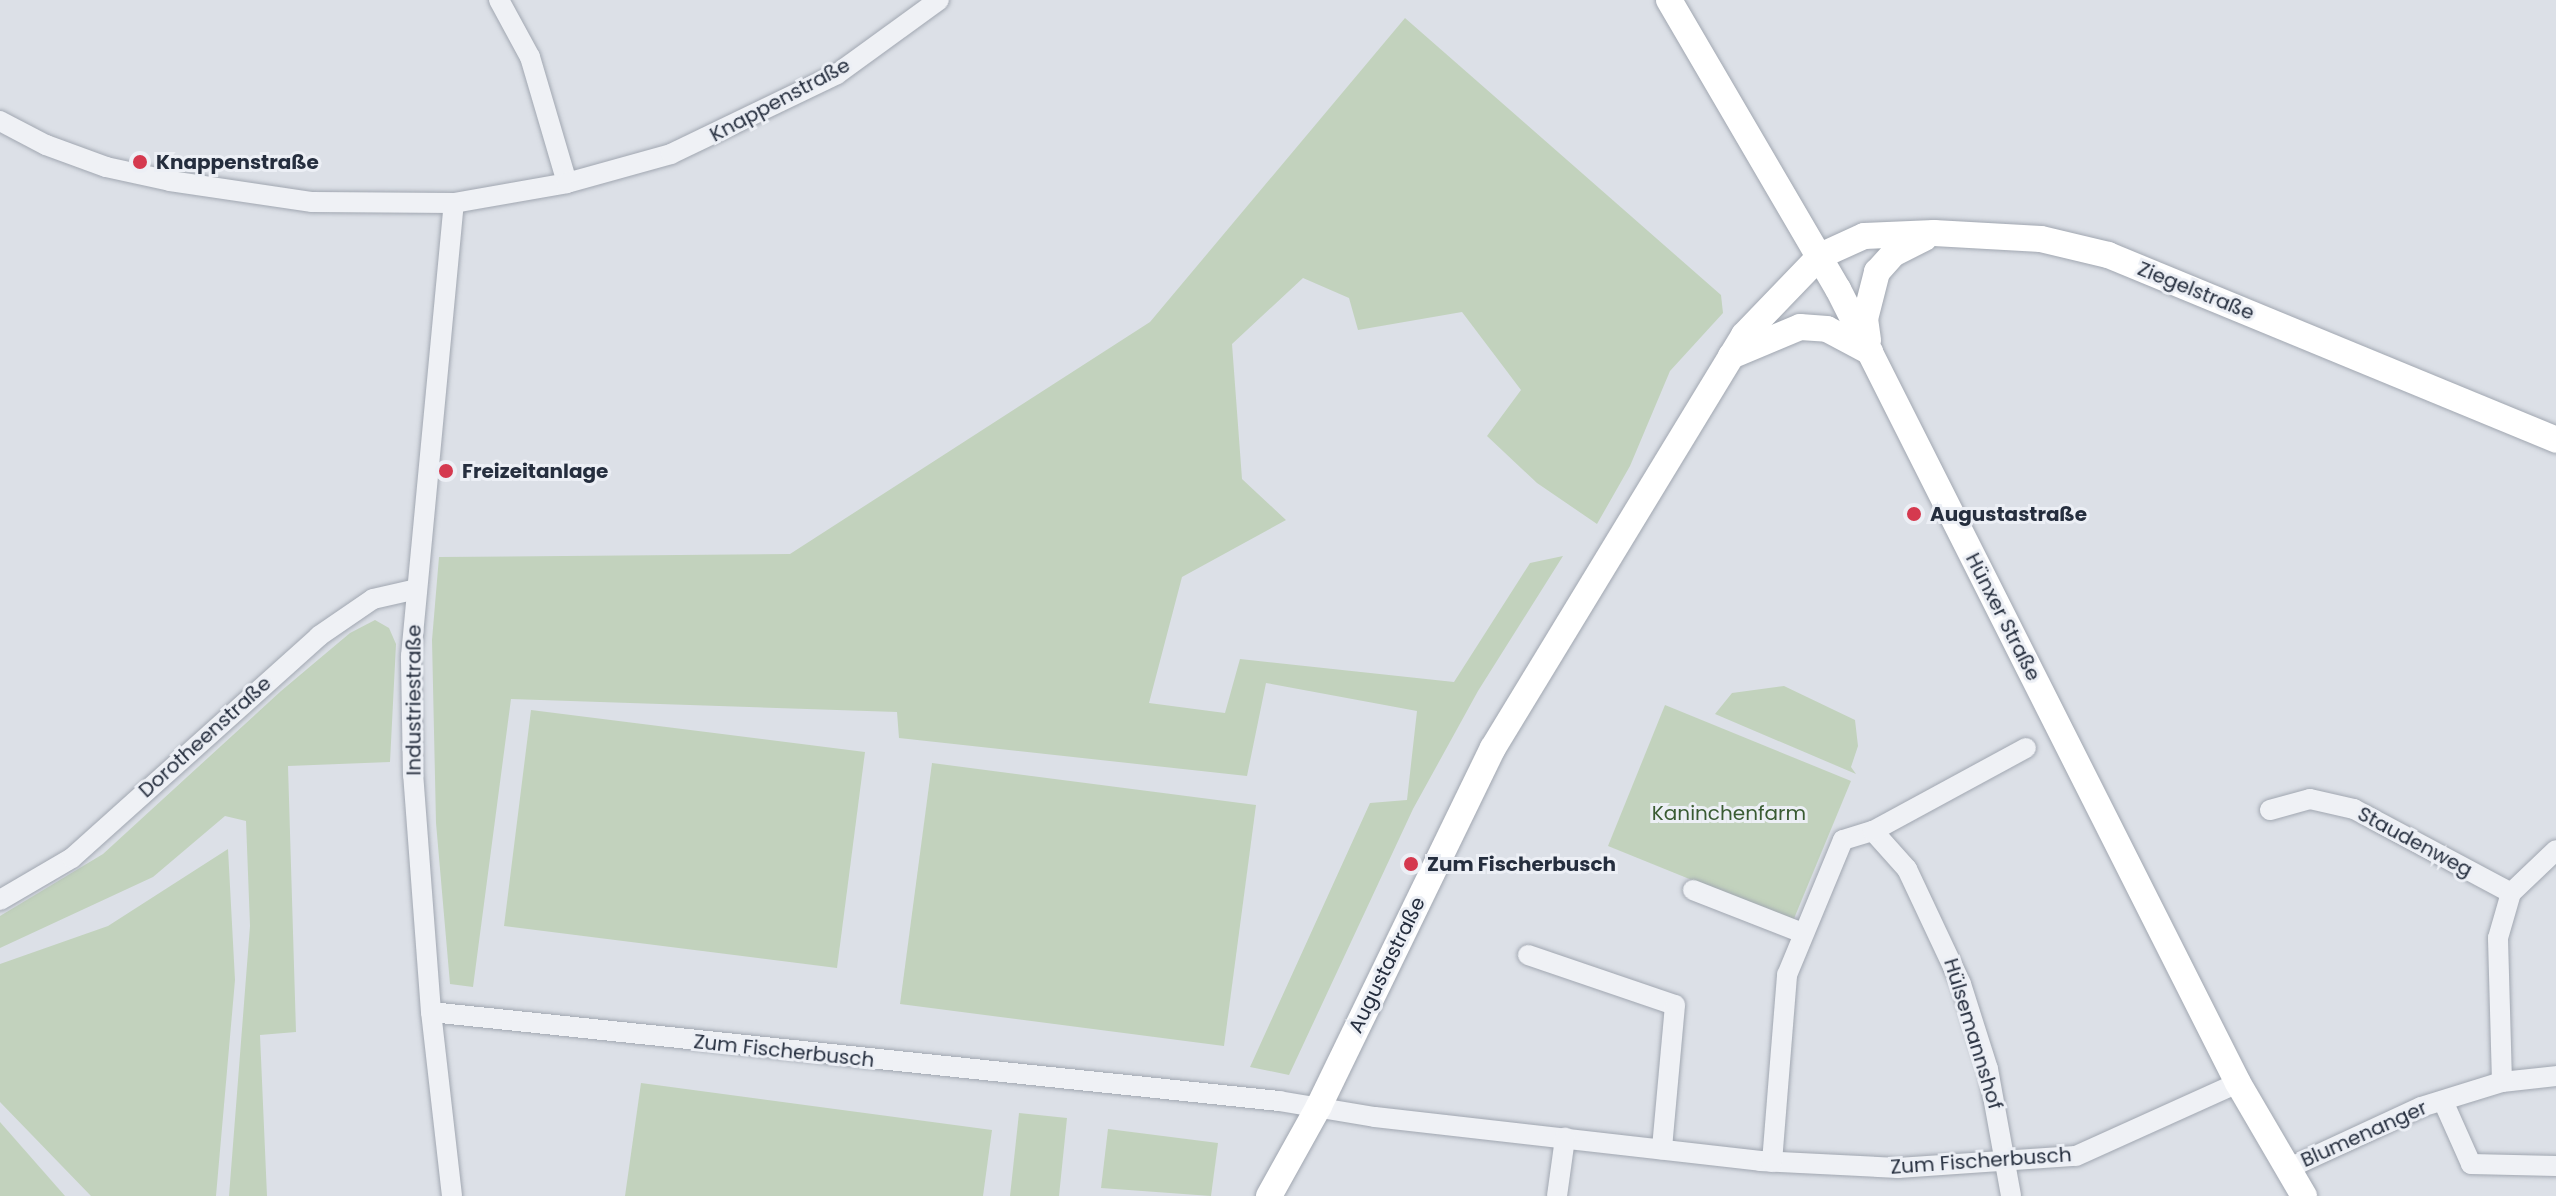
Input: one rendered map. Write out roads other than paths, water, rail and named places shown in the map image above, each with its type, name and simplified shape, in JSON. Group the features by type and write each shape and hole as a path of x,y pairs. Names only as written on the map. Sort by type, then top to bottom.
{"main road":[{"name":"Hünxer Straße","path":"1669,0 1820,256 2238,1083 2304,1196"},
{"name":"Ziegelstraße","path":"1820,256 1864,236 1934,233 2041,239 2108,255 2556,440"},
{"path":"1870,352 1865,319 1877,272 1893,254 1934,233"},
{"name":"Augustastraße","path":"1269,1196 1319,1106 1493,748 1731,356 1766,306 1820,256"},
{"path":"1731,356 1800,327 1827,329 1870,352"}],"street":[{"path":"499,0 530,57 567,183"},
{"name":"Knappenstraße","path":"0,121 46,145 106,167 170,181 312,202 454,203 567,183 671,154 771,109 837,74 939,0"},
{"name":"Industriestraße","path":"452,1196 431,1012 413,775 411,656 454,203"},
{"name":"Dorotheenstraße","path":"0,900 72,858 319,636 373,599 417,589"},
{"path":"1772,1162 1787,975 1843,840 1873,831 2026,748"},
{"name":"Staudenweg","path":"2270,810 2310,799 2354,809 2511,893"},
{"name":"Hülsemannshof","path":"1873,831 1907,869 1961,984 1988,1069 2009,1161 2011,1196"},
{"path":"2502,1082 2498,938 2511,893 2556,850"},
{"path":"1693,890 1803,933"},
{"path":"1528,955 1675,1005 1662,1149"},
{"name":"Zum Fischerbusch","path":"431,1012 1319,1106 1375,1117 1772,1162 1898,1168 2076,1156 2238,1083"},
{"name":"Blumenanger","path":"2287,1169 2443,1101 2502,1082 2556,1076"},
{"name":"Blumenanger","path":"2443,1101 2471,1164 2556,1166"},
{"path":"1557,1196 1565,1138"}],"place":[{"name":"Knappenstraße","path":"140,162"},
{"name":"Freizeitanlage","path":"446,471"},
{"name":"Augustastraße","path":"1914,514"},
{"name":"Zum Fischerbusch","path":"1411,864"}],"park label":[{"name":"Kaninchenfarm","path":"1729,813"}]}
